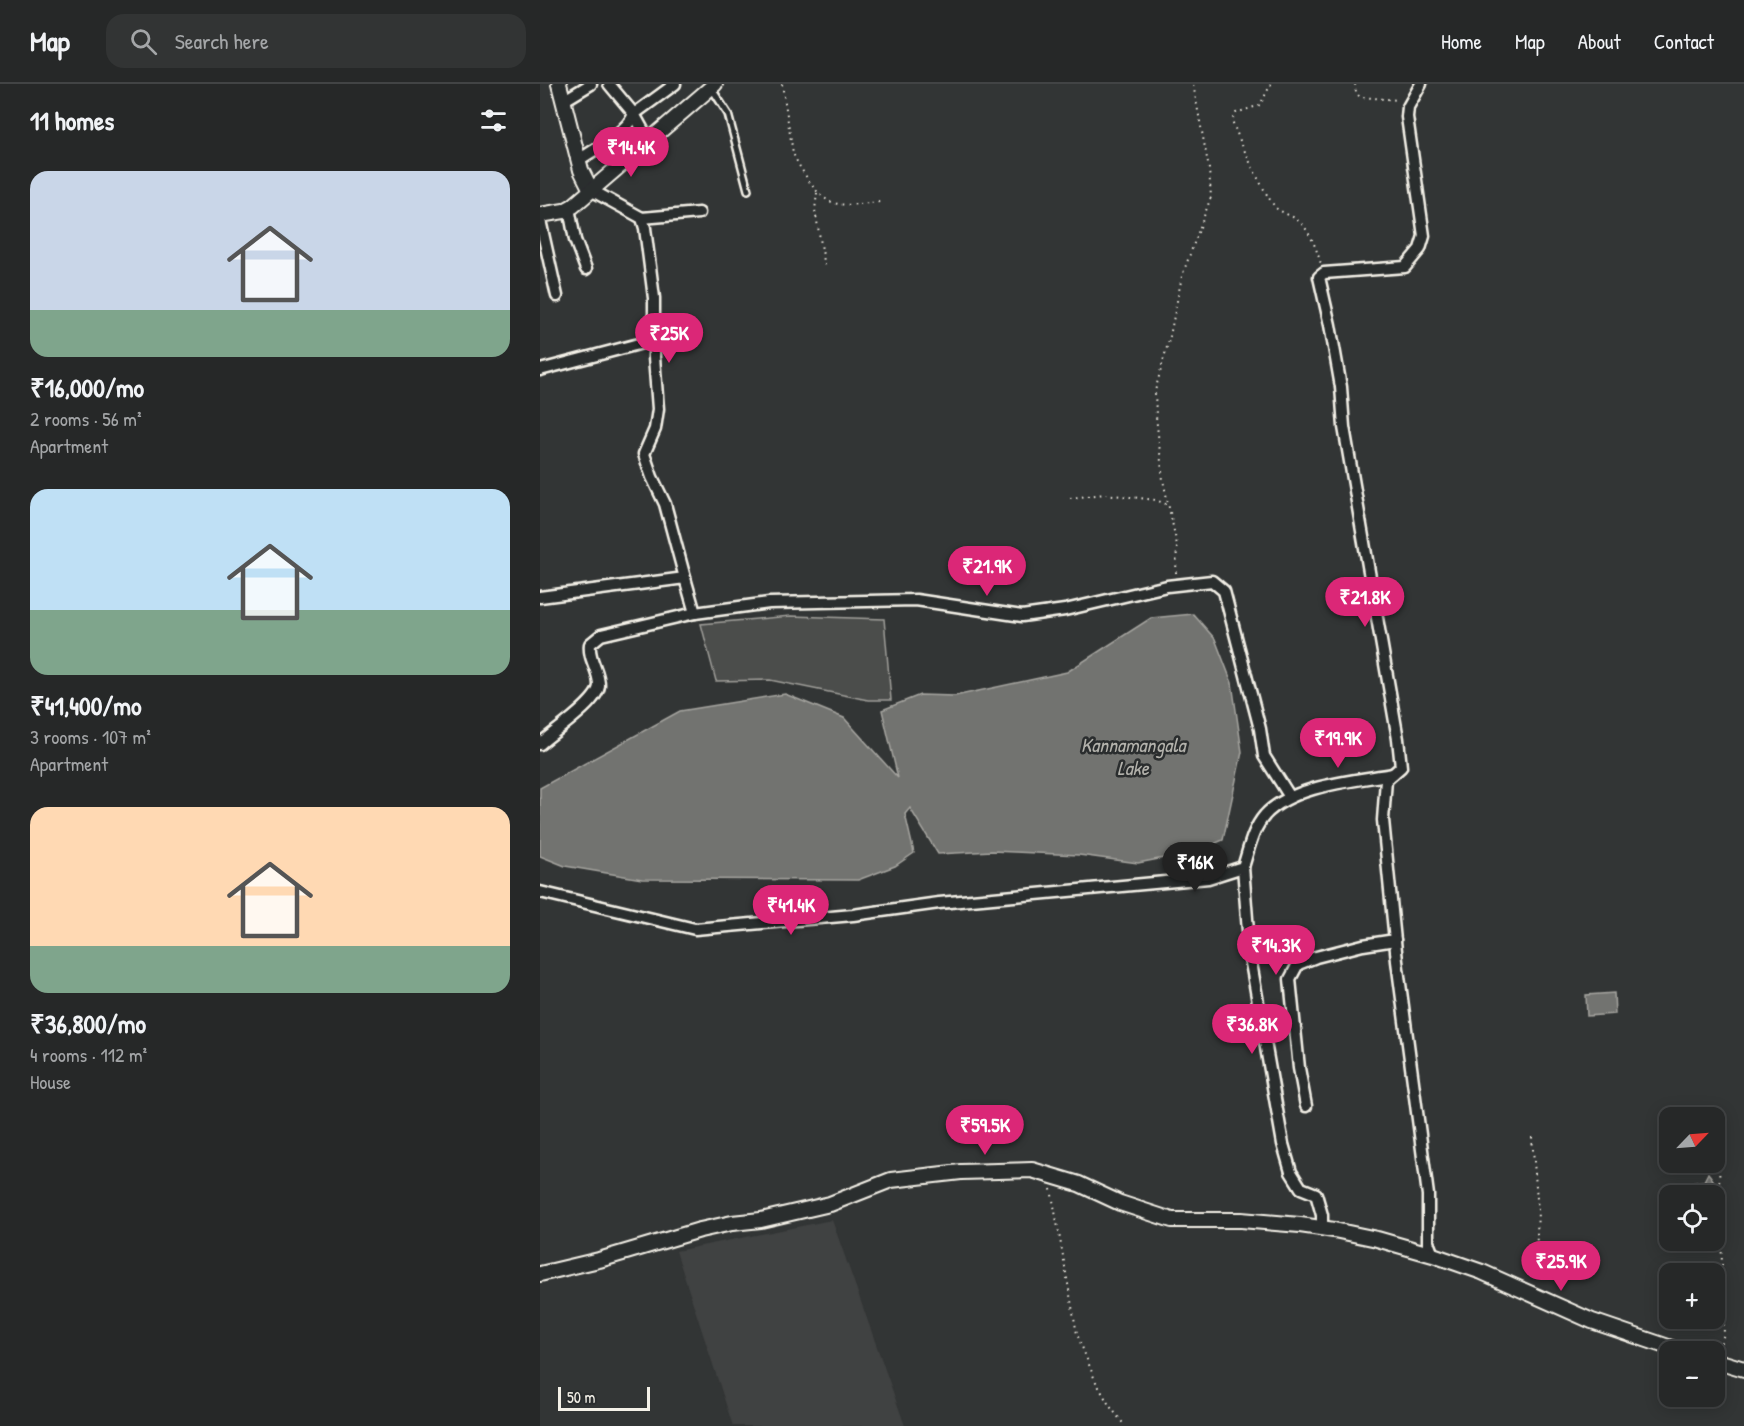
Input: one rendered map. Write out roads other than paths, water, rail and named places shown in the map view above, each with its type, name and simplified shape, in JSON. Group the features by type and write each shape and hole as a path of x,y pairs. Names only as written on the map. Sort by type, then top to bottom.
{"street":[{"path":"559,84 579,160 591,190 642,218 699,213"},
{"path":"563,101 591,84"},
{"path":"609,84 634,114 650,141"},
{"path":"579,160 631,122 634,114 675,84"},
{"path":"1421,84 1408,107 1407,117 1424,236 1420,249 1405,267 1324,273 1319,278 1341,387 1344,427 1398,739 1401,767 1386,780 1383,820 1395,940 1428,1195 1428,1242 1433,1255"},
{"path":"540,215 569,208 713,86"},
{"path":"569,208 575,240 586,269"},
{"path":"642,218 654,298 658,409 655,429 644,454 665,504 695,613"},
{"path":"540,220 557,296"},
{"path":"540,370 654,340"},
{"path":"540,597 685,578"},
{"path":"540,744 591,702 599,692 599,682 589,653 590,644 601,635 695,613 769,603 916,600 1022,616 1065,610 1167,586 1212,581 1224,591 1260,729 1264,756 1290,797"},
{"path":"1322,1228 1322,1215 1316,1194 1301,1188 1291,1172 1283,1144 1250,957 1243,867 1253,833 1266,815 1290,797 1330,786 1393,774"},
{"path":"540,892 695,930 795,921 939,903 1208,878 1243,867"},
{"path":"1306,1106 1299,1068 1290,979 1298,964 1363,945 1395,940"},
{"path":"540,1274 600,1260 700,1230 761,1220 830,1204 891,1180 961,1172 1032,1170 1079,1184 1120,1203 1172,1220 1241,1220 1322,1228 1377,1239 1482,1272 1592,1322 1659,1344"},
{"path":"1725,1360 1744,1369"}],"lane":[{"path":"713,86 728,114 748,190"}],"water":[{"name":"Kannamangala Lake","path":"1193,614 1215,639 1232,683 1242,752 1223,840 1195,852 1138,863 1079,855 992,851 938,854 910,808 905,814 914,853 895,866 858,880 642,879 565,866 540,856 540,788 680,711 785,694 844,718 898,778 882,710 920,695 955,696 1067,672 1151,618"},
{"path":"1614,993 1615,1014 1587,1016 1586,995"},
{"path":"1708,1173 1716,1185 1695,1185 1695,1182 1704,1181"}]}
